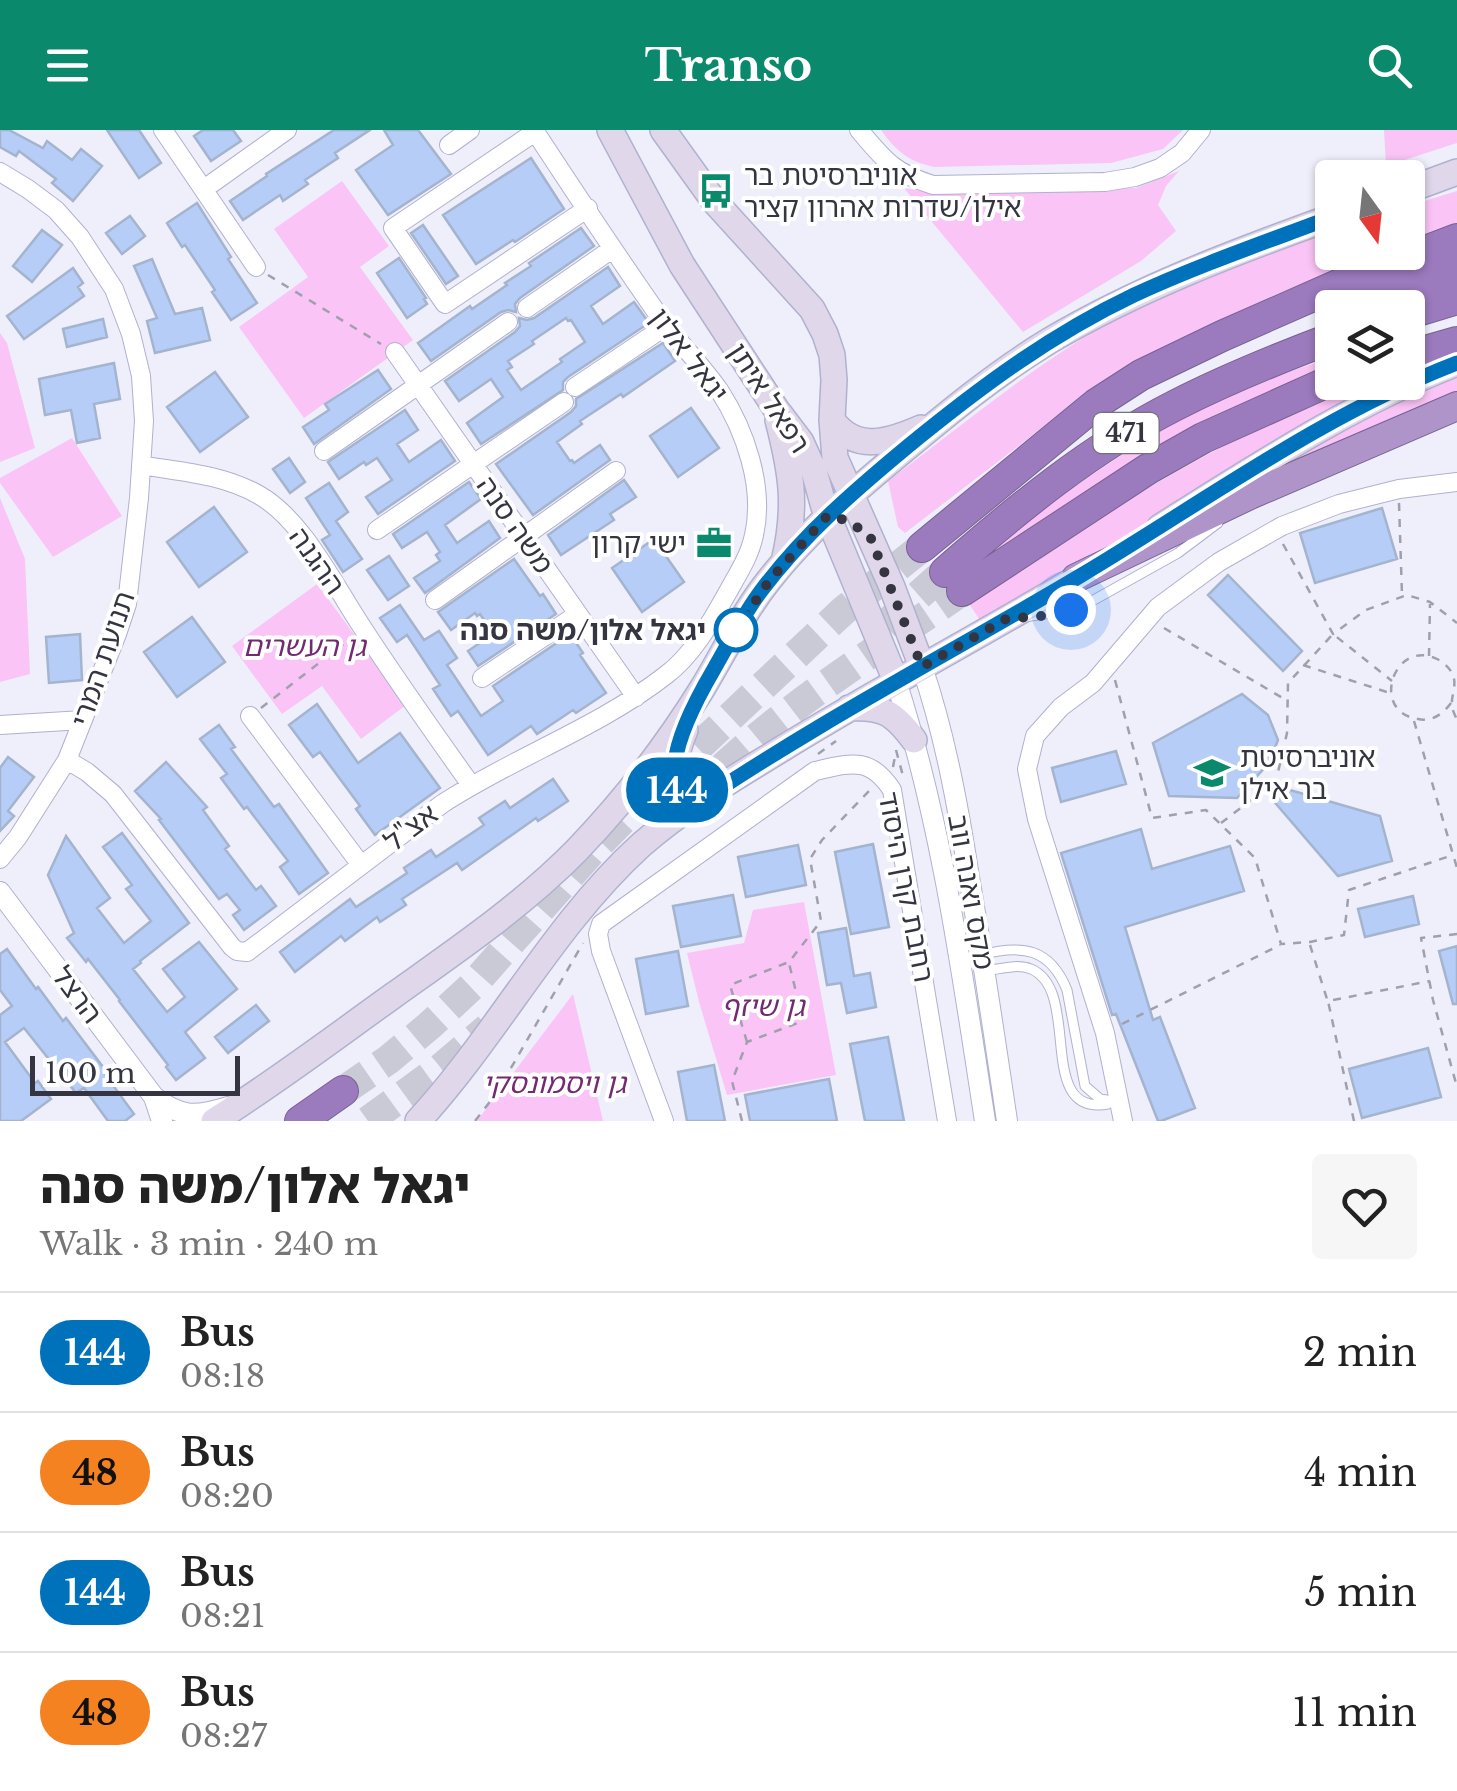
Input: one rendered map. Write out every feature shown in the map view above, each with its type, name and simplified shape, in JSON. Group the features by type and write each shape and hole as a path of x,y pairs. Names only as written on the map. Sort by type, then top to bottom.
{"highway":[{"path":"1018,467 1096,404 1140,375 1347,280 1457,239"},
{"name":"471","path":"1392,290 1457,270"},
{"path":"1425,309 1457,299"},
{"name":"471","path":"922,547 1018,467 1100,412 1163,378 1258,335 1315,314"},
{"path":"1425,351 1457,342"},
{"name":"471","path":"1315,345 1216,386 1138,426 1037,494 954,582 1203,438 1315,388"},
{"path":"1076,578 1250,494 1457,406"},
{"path":"300,1121 343,1092"}],"main road":[{"name":"רפאל איתן","path":"610,130 676,254 810,458 828,515 896,681"},
{"name":"רפאל איתן","path":"663,130 714,200 812,309 832,355 836,458 922,667"},
{"path":"1425,185 1457,172"},
{"path":"1425,188 1457,180"},
{"path":"214,1121 486,928 552,875 644,774 702,689 751,605 784,562 852,493 941,419 1011,366 1103,311 1193,270 1315,224"},
{"path":"418,1121 471,1060 544,957 594,895 645,842 688,810 849,708 1076,578 1318,430 1378,397 1457,363"},
{"path":"776,409 794,505 784,562"},
{"path":"832,420 843,434 868,442 898,438 941,419"},
{"path":"828,515 848,521 870,536"},
{"path":"688,810 675,782 674,765 702,689"},
{"path":"849,708 865,707 896,718 905,745"}],"street":[{"path":"164,130 256,267"},
{"path":"204,190 287,130"},
{"path":"449,145 470,130"},
{"path":"860,130 883,159 907,177 933,185 1105,182 1136,177 1160,168 1182,152 1201,130"},
{"path":"534,131 393,228 444,304 588,208"},
{"name":"יגאל אלון","path":"534,131 666,326 720,392 740,432 756,494 751,546 696,644 670,672 636,697 592,721"},
{"name":"תנועת המרי","path":"0,172 42,198 80,237 114,289 126,318 143,400 141,466 126,604 106,667 67,760 0,860"},
{"path":"527,308 612,249"},
{"path":"324,451 508,322"},
{"path":"377,530 666,326"},
{"name":"משה סנה","path":"395,352 636,697"},
{"name":"ההגנה","path":"141,466 221,478 271,502 307,543 471,785"},
{"path":"435,600 616,471"},
{"path":"1123,1121 1105,1033 1037,819 1027,770 1035,736 1061,707 1094,682 1158,608 1219,562 1275,530 1339,504 1399,489 1457,482"},
{"path":"482,678 578,614"},
{"name":"מקס ואנה ווב","path":"922,667 950,771 1007,1121"},
{"name":"מקס ואנה ווב","path":"896,681 905,745 937,835 985,1121"},
{"path":"250,716 361,866"},
{"path":"0,725 83,720"},
{"name":"אצ\"ל","path":"67,760 113,794 232,948 242,952 253,950 442,804 592,721"},
{"name":"רחבת קרן היסוד","path":"664,1121 601,951 601,924 815,771 841,765 868,766 883,776 892,790 947,1121"},
{"name":"הרצל","path":"0,892 154,1097 162,1121"},
{"path":"154,1097 185,1114 216,1111 244,1102"}],"lane":[{"path":"1006,619 1060,612 1092,601 1178,553 1250,494"},
{"path":"961,966 984,963 1011,950 1040,954 1051,963 1068,990 1086,1086 1100,1099 1119,1102"},
{"path":"961,966 984,963 1022,967 1043,977 1054,1001 1066,1074 1074,1096 1080,1103 1092,1106 1119,1102"}],"path":[{"path":"256,267 395,352"},
{"path":"1399,489 1402,597"},
{"path":"1275,530 1334,634 1392,680"},
{"path":"1220,824 1276,781 1286,733 1288,684 1334,634 1366,610 1407,595 1430,602 1457,623"},
{"path":"1429,656 1430,602"},
{"path":"1149,619 1288,701"},
{"path":"250,716 363,629"},
{"path":"1452,704 1439,716 1422,720 1399,709 1391,694 1399,666 1429,656 1448,666 1456,686 1452,704 1457,720"},
{"path":"1110,664 1152,818 1206,810 1255,858 1281,944"},
{"path":"1303,665 1391,694"},
{"path":"1414,718 1457,868"},
{"path":"742,1121 732,1081 747,1042 730,985 789,962 822,921 810,860 822,840 893,766 905,745"},
{"path":"1105,1033 1281,944 1344,935 1349,890 1453,855"},
{"path":"1457,934 1422,938 1457,1087"},
{"path":"1310,942 1328,1001 1354,1121"},
{"path":"747,1042 803,1021 789,962"},
{"path":"1328,1001 1430,981"},
{"path":"1448,1055 1457,1054"}],"green space":[{"path":"881,130 1183,130 1163,149 1111,163 934,167 904,154"},
{"path":"1384,130 1457,130 1457,143 1405,160 1386,160"},
{"path":"1179,171 1166,186 1158,205 1176,231 1141,261 1023,332 904,188 932,193 1136,188"},
{"path":"342,181 389,246 360,267 413,340 304,418 239,327 308,277 274,229"},
{"path":"1457,191 1457,225 1425,236 1425,201"},
{"path":"1315,237 1315,270 1344,270 1110,379 905,533 898,527 888,481 1055,356 1140,307"},
{"path":"0,333 7,343 35,448 0,462"},
{"path":"1315,364 1315,376 1136,462 998,549 995,545 1152,436 1201,409"},
{"path":"1457,374 1457,395 1233,497 1311,443 1402,400 1425,400 1425,389"},
{"path":"1320,400 1359,400 1002,609 980,620 967,601 1204,456"},
{"path":"72,438 122,516 53,557 0,478"},
{"path":"0,498 25,559 30,674 0,682"},
{"name":"גן העשרים","path":"317,584 406,705 361,739 322,686 282,714 232,646"},
{"name":"גן שיזף","path":"804,902 836,1075 727,1095 687,953 744,943 753,910"},
{"name":"גן ויסמונסקי","path":"573,994 603,1121 477,1121"}],"building":[{"path":"0,130 9,130 43,148 47,141 72,160 81,149 102,166 73,201 52,183 56,179 19,151 16,156 0,147"},
{"path":"107,130 139,130 161,163 139,178"},
{"path":"203,130 233,130 241,141 211,161 194,136"},
{"path":"334,130 370,130 335,153 338,158 305,180 308,184 283,201 280,195 243,220 230,201"},
{"path":"384,130 418,130 451,174 388,215 356,170 393,145"},
{"path":"531,158 564,209 476,264 443,215"},
{"path":"197,203 257,303 231,320 212,292 215,290 167,223"},
{"path":"130,216 145,236 122,254 106,233"},
{"path":"423,225 458,276 446,284 411,233"},
{"path":"581,228 594,246 520,298 515,304 516,312 501,312 431,361 418,343 507,285 531,266 529,263"},
{"path":"42,230 62,245 32,282 13,266"},
{"path":"399,258 427,304 407,318 377,273"},
{"path":"152,259 175,314 202,308 210,340 155,353 147,321 157,318 134,266"},
{"path":"608,267 620,286 591,306 603,324 634,302 649,323 568,377 563,390 481,444 467,423 503,397 491,379 459,401 445,381 515,332 520,326 519,318 534,318","holes":["566,318 585,342 521,390 507,370 512,367 508,361"]},
{"path":"73,268 83,283 78,287 84,296 24,339 7,316"},
{"path":"103,319 107,337 67,347 63,329"},
{"path":"663,343 675,361 580,421 582,424 557,442 574,463 600,445 610,460 533,515 496,464 571,412 576,399"},
{"path":"114,363 120,399 94,404 100,438 77,443 71,410 45,415 39,379"},
{"path":"378,370 391,389 314,444 303,427 329,410 325,404"},
{"path":"215,372 248,417 200,452 167,407"},
{"path":"691,408 719,448 678,477 650,436"},
{"path":"405,410 418,430 397,444 409,462 441,440 455,461 378,514 366,497 392,480 377,458 339,479 328,462"},
{"path":"289,458 305,482 290,493 273,469"},
{"path":"624,480 636,497 610,514 614,520 561,555 548,535"},
{"path":"469,482 481,499 445,525 457,543 489,521 500,538 425,593 414,578 440,561 436,555 440,552 427,532 402,548 393,534"},
{"path":"329,483 348,512 336,521 362,559 343,572 322,540 330,535 306,498"},
{"path":"214,507 247,552 199,587 167,542"},
{"path":"1382,508 1397,559 1315,583 1300,533"},
{"path":"654,539 684,582 642,612 612,568"},
{"path":"389,556 409,586 388,600 367,570"},
{"path":"514,559 556,614 478,666 468,651 493,634 480,614 475,613 451,630 438,612"},
{"path":"1228,575 1302,651 1283,671 1208,595"},
{"path":"400,605 424,640 439,631 457,658 447,665 481,716 503,701 493,686 570,634 606,693 537,734 531,726 488,755 458,711 451,716 433,689 440,685 407,635 397,642 380,618"},
{"path":"192,617 225,662 177,697 144,652"},
{"path":"80,634 82,680 49,683 46,637"},
{"path":"1242,694 1268,715 1278,740 1269,763 1237,798 1169,796 1153,743"},
{"path":"317,704 358,763 400,733 440,788 375,835 356,809 360,806 320,752 313,757 289,725"},
{"path":"219,725 235,747 231,749 274,807 279,804 328,873 299,894 280,867 288,861 221,778 227,774 200,739"},
{"path":"1116,751 1126,784 1061,802 1052,768"},
{"path":"8,757 34,777 8,811 14,816 0,831 0,768"},
{"path":"166,762 207,807 203,810 229,846 225,849 256,890 261,886 276,906 244,930 233,915 240,910 227,894 219,899 161,819 135,791"},
{"path":"553,779 568,801 538,821 536,818 462,870 457,863 402,899 406,905 380,922 377,917 345,941 341,936 295,972 280,952 350,899 356,907 407,873 404,868 431,850 436,857 484,825 479,818 505,801 510,808"},
{"path":"1283,788 1380,816 1392,861 1338,876 1271,798"},
{"path":"1141,829 1152,869 1230,846 1244,891 1125,927 1153,1020 1160,1017 1195,1108 1161,1121 1116,1014 1112,1015 1061,853"},
{"path":"122,833 189,923 133,969 167,1012 185,997 163,969 199,942 237,989 185,1032 205,1058 176,1080 120,1000 67,938 74,933 48,875 66,836 110,898 97,908 124,943 151,921 126,889 132,885 103,847"},
{"path":"873,844 889,927 851,934 835,852"},
{"path":"798,845 806,885 746,897 738,857"},
{"path":"733,895 741,936 681,947 673,906"},
{"path":"1413,896 1419,924 1365,937 1358,909"},
{"path":"846,928 854,976 870,973 876,1007 847,1013 841,983 827,985 818,933"},
{"path":"1457,946 1457,1004 1453,1004 1439,951"},
{"path":"7,949 106,1071 134,1114 125,1121 108,1121 84,1088 76,1093 24,1028 5,1042 51,1099 21,1121 0,1121 0,1015 12,1006 0,990 0,954"},
{"path":"678,951 688,1006 646,1014 636,959"},
{"path":"256,1005 269,1021 228,1053 215,1037"},
{"path":"888,1037 904,1121 865,1121 850,1044"},
{"path":"1428,1048 1441,1097 1362,1118 1349,1069"},
{"path":"714,1065 725,1121 687,1121 678,1072"},
{"path":"829,1079 837,1121 750,1121 745,1095"}],"tunnel":[{"path":"343,1091 388,1060 472,986 645,797 843,611 922,547"},
{"path":"885,625 945,572"},
{"path":"691,799 787,714 962,591"},
{"path":"368,1121 488,1028"}],"bus line":[{"name":"144","path":"1315,223 1176,276 1047,342 991,379 828,515 758,595 702,689 674,765 678,794 688,810 849,708 1076,578 1318,430 1378,397 1457,363"}],"place":[{"name":"אוניברסיטת בר אילן/שדרות אהרון קציר","path":"716,191"},
{"name":"ישי קרון","path":"714,543"},
{"name":"יגאל אלון/משה סנה","path":"736,630"},
{"name":"אוניברסיטת בר אילן","path":"1212,773"}],"route":[{"path":"736,630 784,562 828,515 856,525 870,536 922,667 1006,619 1071,610"}]}
